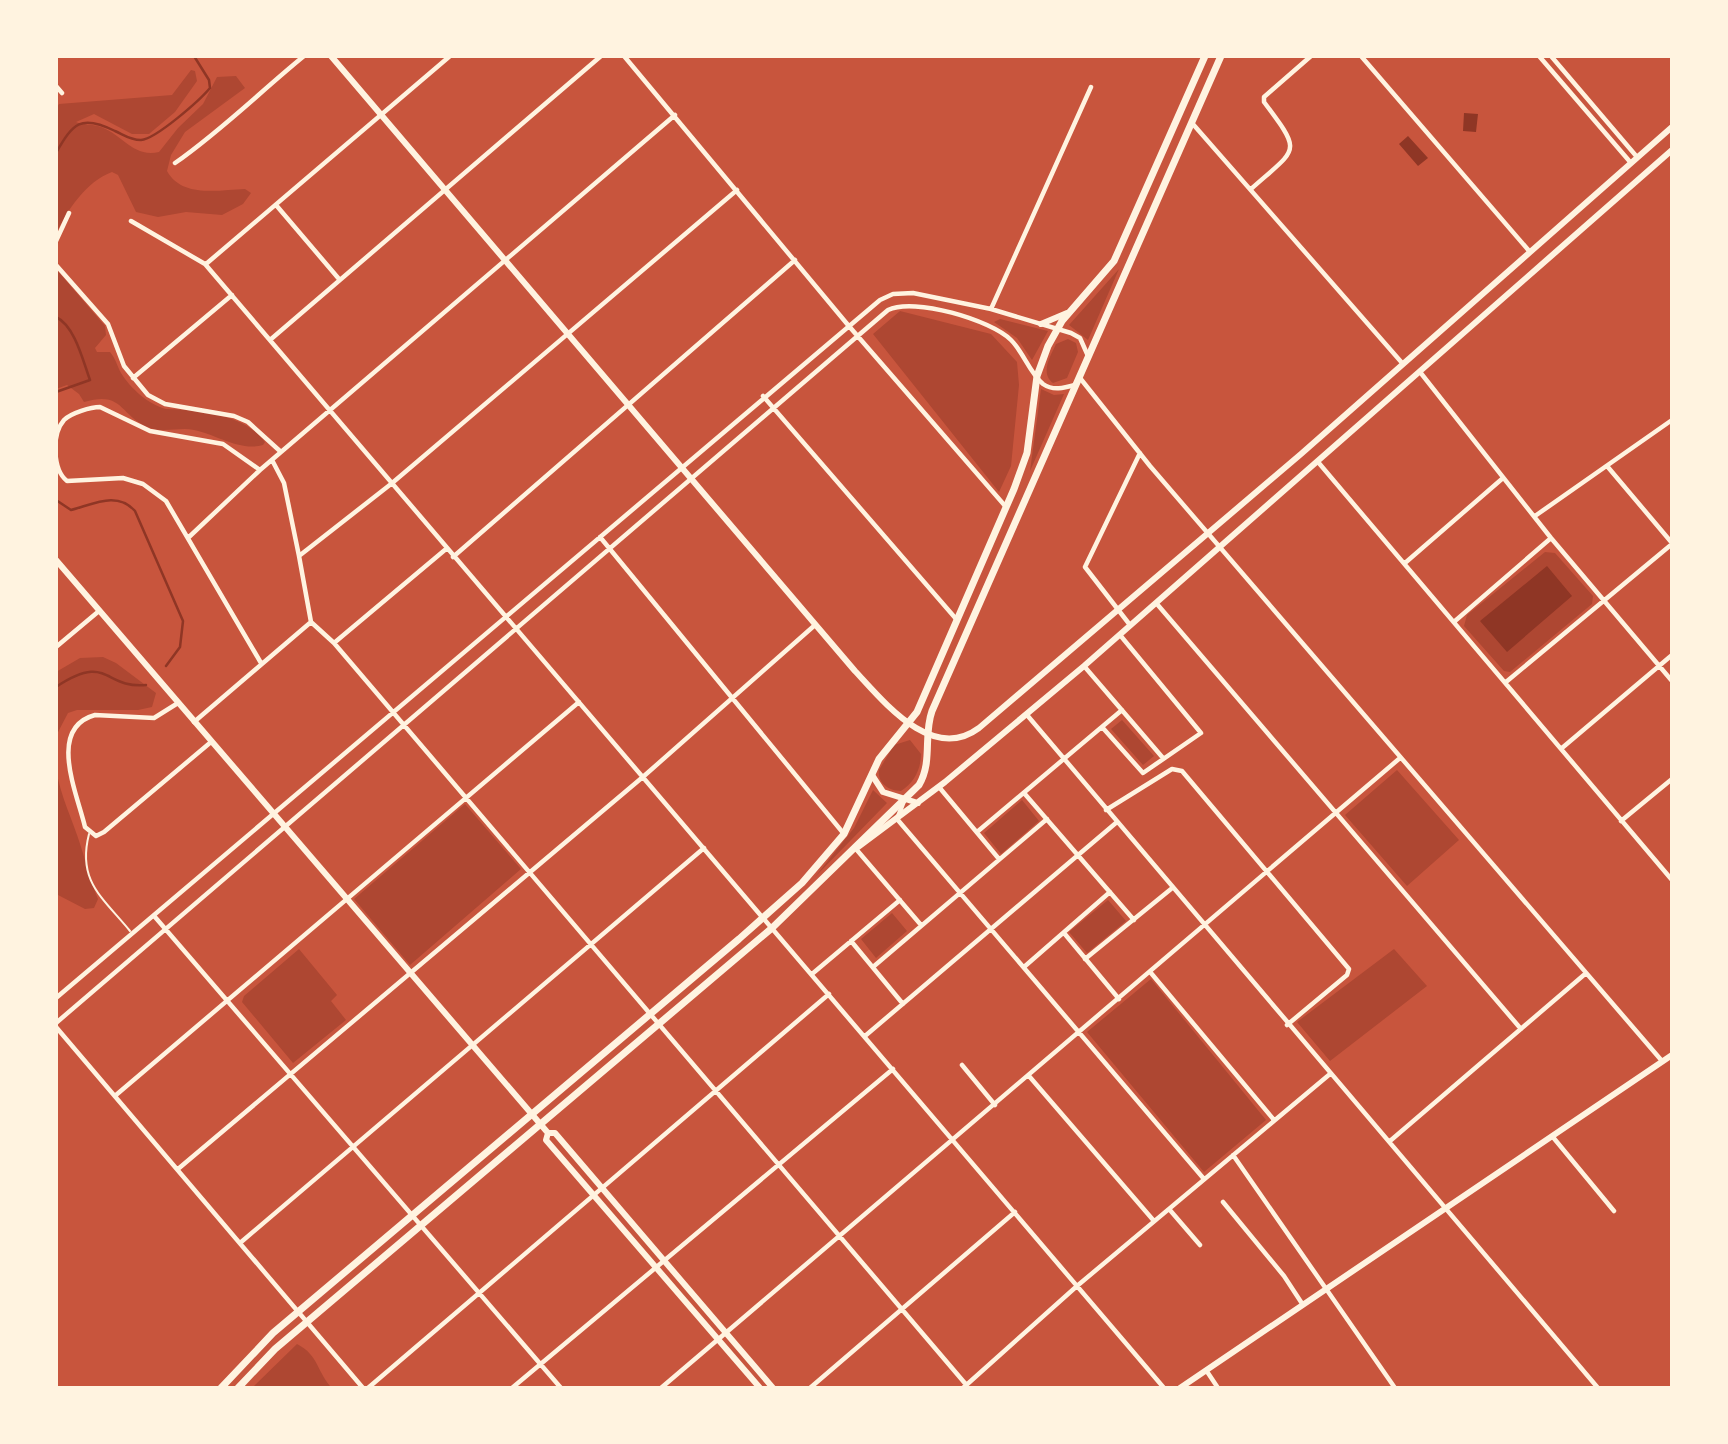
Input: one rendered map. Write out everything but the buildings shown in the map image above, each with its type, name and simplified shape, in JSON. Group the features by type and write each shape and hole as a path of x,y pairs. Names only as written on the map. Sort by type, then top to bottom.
{"main road":[{"path":"331,56 815,625 908,725 928,733 955,738 973,732 1209,534 1672,127"},
{"path":"221,1388 253,1352 298,1311 764,918 820,865 844,834 885,749 908,725 1006,508 1024,464 1037,376 1057,329 1114,261 1205,56"},
{"path":"238,1388 265,1358 772,928 904,801 925,773 932,710 1221,56"},
{"path":"856,849 939,787 1157,604 1672,150"},
{"path":"1041,324 1074,308"},
{"path":"56,560 410,975 474,1045 548,1133 555,1133 773,1388"},
{"path":"872,775 883,792 904,801 918,803"},
{"path":"1180,1388 1672,1055"},
{"path":"548,1133 546,1140 760,1388"}],"street":[{"path":"175,163 220,130 239,110 304,56"},
{"path":"205,264 450,56"},
{"path":"270,340 601,56"},
{"path":"624,56 848,325 1006,508"},
{"path":"1251,188 1287,157 1291,146 1291,137 1264,102 1264,97 1311,56"},
{"path":"1361,56 1530,252"},
{"path":"1539,56 1631,163"},
{"path":"1551,56 1637,157"},
{"path":"56,86 62,93"},
{"path":"991,309 1091,87"},
{"path":"189,537 260,470 675,115"},
{"path":"1192,122 1404,364"},
{"path":"299,556 391,484 737,190"},
{"path":"276,205 339,279"},
{"path":"56,241 69,213"},
{"path":"131,221 205,264 1164,1388"},
{"path":"453,557 627,403 795,260"},
{"path":"56,265 108,324 124,366 157,401 248,422 281,452"},
{"path":"56,998 393,716 848,325 887,296 902,292 991,309 1041,324 1080,338 1088,358"},
{"path":"133,378 232,295"},
{"path":"363,1388 56,1025 888,310 912,305 995,328 1018,348 1045,385 1055,388 1078,381 1662,1062"},
{"path":"1420,372 1551,538 1672,681"},
{"path":"763,397 957,620"},
{"path":"260,470 223,444 150,431 100,407 68,418 60,428 57,440 58,478 73,482 123,478 143,484 166,501 261,663"},
{"path":"1535,516 1672,420"},
{"path":"1131,626 1085,567 1140,453"},
{"path":"272,460 284,482 312,622 334,643 393,716 660,1024 966,1387 1077,1286 1330,1074"},
{"path":"1318,462 1365,522 1455,621 1672,880"},
{"path":"1506,682 1672,543 1607,466"},
{"path":"1405,563 1503,478"},
{"path":"600,537 844,834"},
{"path":"1455,621 1551,538"},
{"path":"334,643 446,549"},
{"path":"1157,604 1521,1029"},
{"path":"56,648 99,611"},
{"path":"194,722 312,622"},
{"path":"178,1169 410,975 815,625"},
{"path":"1102,727 1141,772 1201,730 1120,635"},
{"path":"1562,748 1672,655"},
{"path":"1084,666 1163,758"},
{"path":"116,1095 580,701"},
{"path":"178,703 153,718 96,715 86,718 71,733 68,755 85,827 89,833 96,836 104,832 211,742"},
{"path":"977,832 1122,710"},
{"path":"1027,715 1171,889 1390,1141 1598,1388"},
{"path":"661,1388 1400,758"},
{"path":"1106,810 1172,769 1182,771 1349,969 1347,975 1287,1024"},
{"path":"1621,821 1672,779"},
{"path":"939,787 999,859"},
{"path":"1024,793 1134,920"},
{"path":"904,801 897,819 1205,1179"},
{"path":"873,967 1047,819"},
{"path":"865,1036 1117,822"},
{"path":"240,1243 704,848"},
{"path":"856,849 921,925"},
{"path":"1085,959 1171,889"},
{"path":"1024,967 1110,892"},
{"path":"812,974 900,900"},
{"path":"155,917 561,1388"},
{"path":"1063,933 1119,999"},
{"path":"851,941 903,1004"},
{"path":"1150,973 1274,1121"},
{"path":"1390,1141 1585,974"},
{"path":"368,1388 829,994"},
{"path":"962,1065 995,1105"},
{"path":"512,1388 893,1069"},
{"path":"1029,1076 1154,1221"},
{"path":"1552,1136 1615,1212"},
{"path":"1233,1155 1395,1388"},
{"path":"1223,1202 1284,1276 1303,1304"},
{"path":"1169,1209 1200,1245"},
{"path":"810,1388 1015,1212"},
{"path":"1206,1370 1218,1388"}],"lane":[{"path":"89,833 83,857 85,869 96,890 133,935"}],"shaded area":[{"path":"191,70 195,71 197,81 175,112 149,134 132,134 94,114 76,122 106,129 141,151 159,152 178,128 203,104 217,77 236,76 245,88 185,132 171,155 167,171 174,180 191,189 245,189 251,193 243,204 222,215 186,212 158,217 136,212 118,175 112,172 86,189 66,215 56,234 56,109 59,104 172,95"},
{"path":"1464,113 1478,114 1476,132 1463,131"},
{"path":"1408,136 1428,158 1418,166 1399,144"},
{"path":"56,269 105,326 106,335 95,348 97,352 110,352 125,379 140,395 166,409 206,412 246,425 265,442 263,445 246,446 194,430 150,428 107,399 84,402 79,394 67,385 56,389"},
{"path":"1119,269 1088,340 1069,325"},
{"path":"900,311 991,334 1017,362 1019,385 1011,466 999,492 873,334"},
{"path":"1000,319 1048,331 1032,360 1017,338 994,322"},
{"path":"1068,339 1076,343 1078,352 1067,378 1053,383 1047,375 1049,359 1056,344"},
{"path":"1041,389 1054,395 1064,394 1030,471"},
{"path":"1545,552 1555,553 1593,596 1592,604 1510,672 1504,671 1464,626 1467,615"},
{"path":"1547,566 1572,596 1507,652 1480,621"},
{"path":"103,657 116,663 156,693 152,707 138,710 77,710 68,713 56,736 56,672 80,658"},
{"path":"1122,720 1154,756 1143,765 1111,729"},
{"path":"910,740 921,754 918,770 906,788 901,791 892,790 880,779 879,770 894,745"},
{"path":"56,768 98,899 94,908 85,909 58,895 56,897"},
{"path":"1397,770 1459,840 1407,886 1345,815"},
{"path":"873,790 887,803 815,877 854,828"},
{"path":"1022,800 1039,821 1001,854 984,833"},
{"path":"465,804 521,869 410,965 354,899"},
{"path":"1108,900 1126,921 1087,953 1069,932"},
{"path":"892,913 907,931 876,958 861,939"},
{"path":"299,949 337,995 331,1001 346,1020 293,1063 242,1002 244,996"},
{"path":"1394,949 1427,986 1330,1061 1297,1022"},
{"path":"1151,979 1266,1120 1204,1172 1087,1032"},
{"path":"297,1344 310,1353 332,1388 252,1388"}],"waterway":[{"path":"56,153 73,128 79,124 94,123 141,140 167,126 210,88 209,80 194,56"},
{"path":"56,317 73,336 90,380 56,392"},
{"path":"56,500 71,510 113,500 128,505 135,511 183,621 180,647 166,666"},
{"path":"56,687 86,672 105,674 132,685 146,685"}]}
